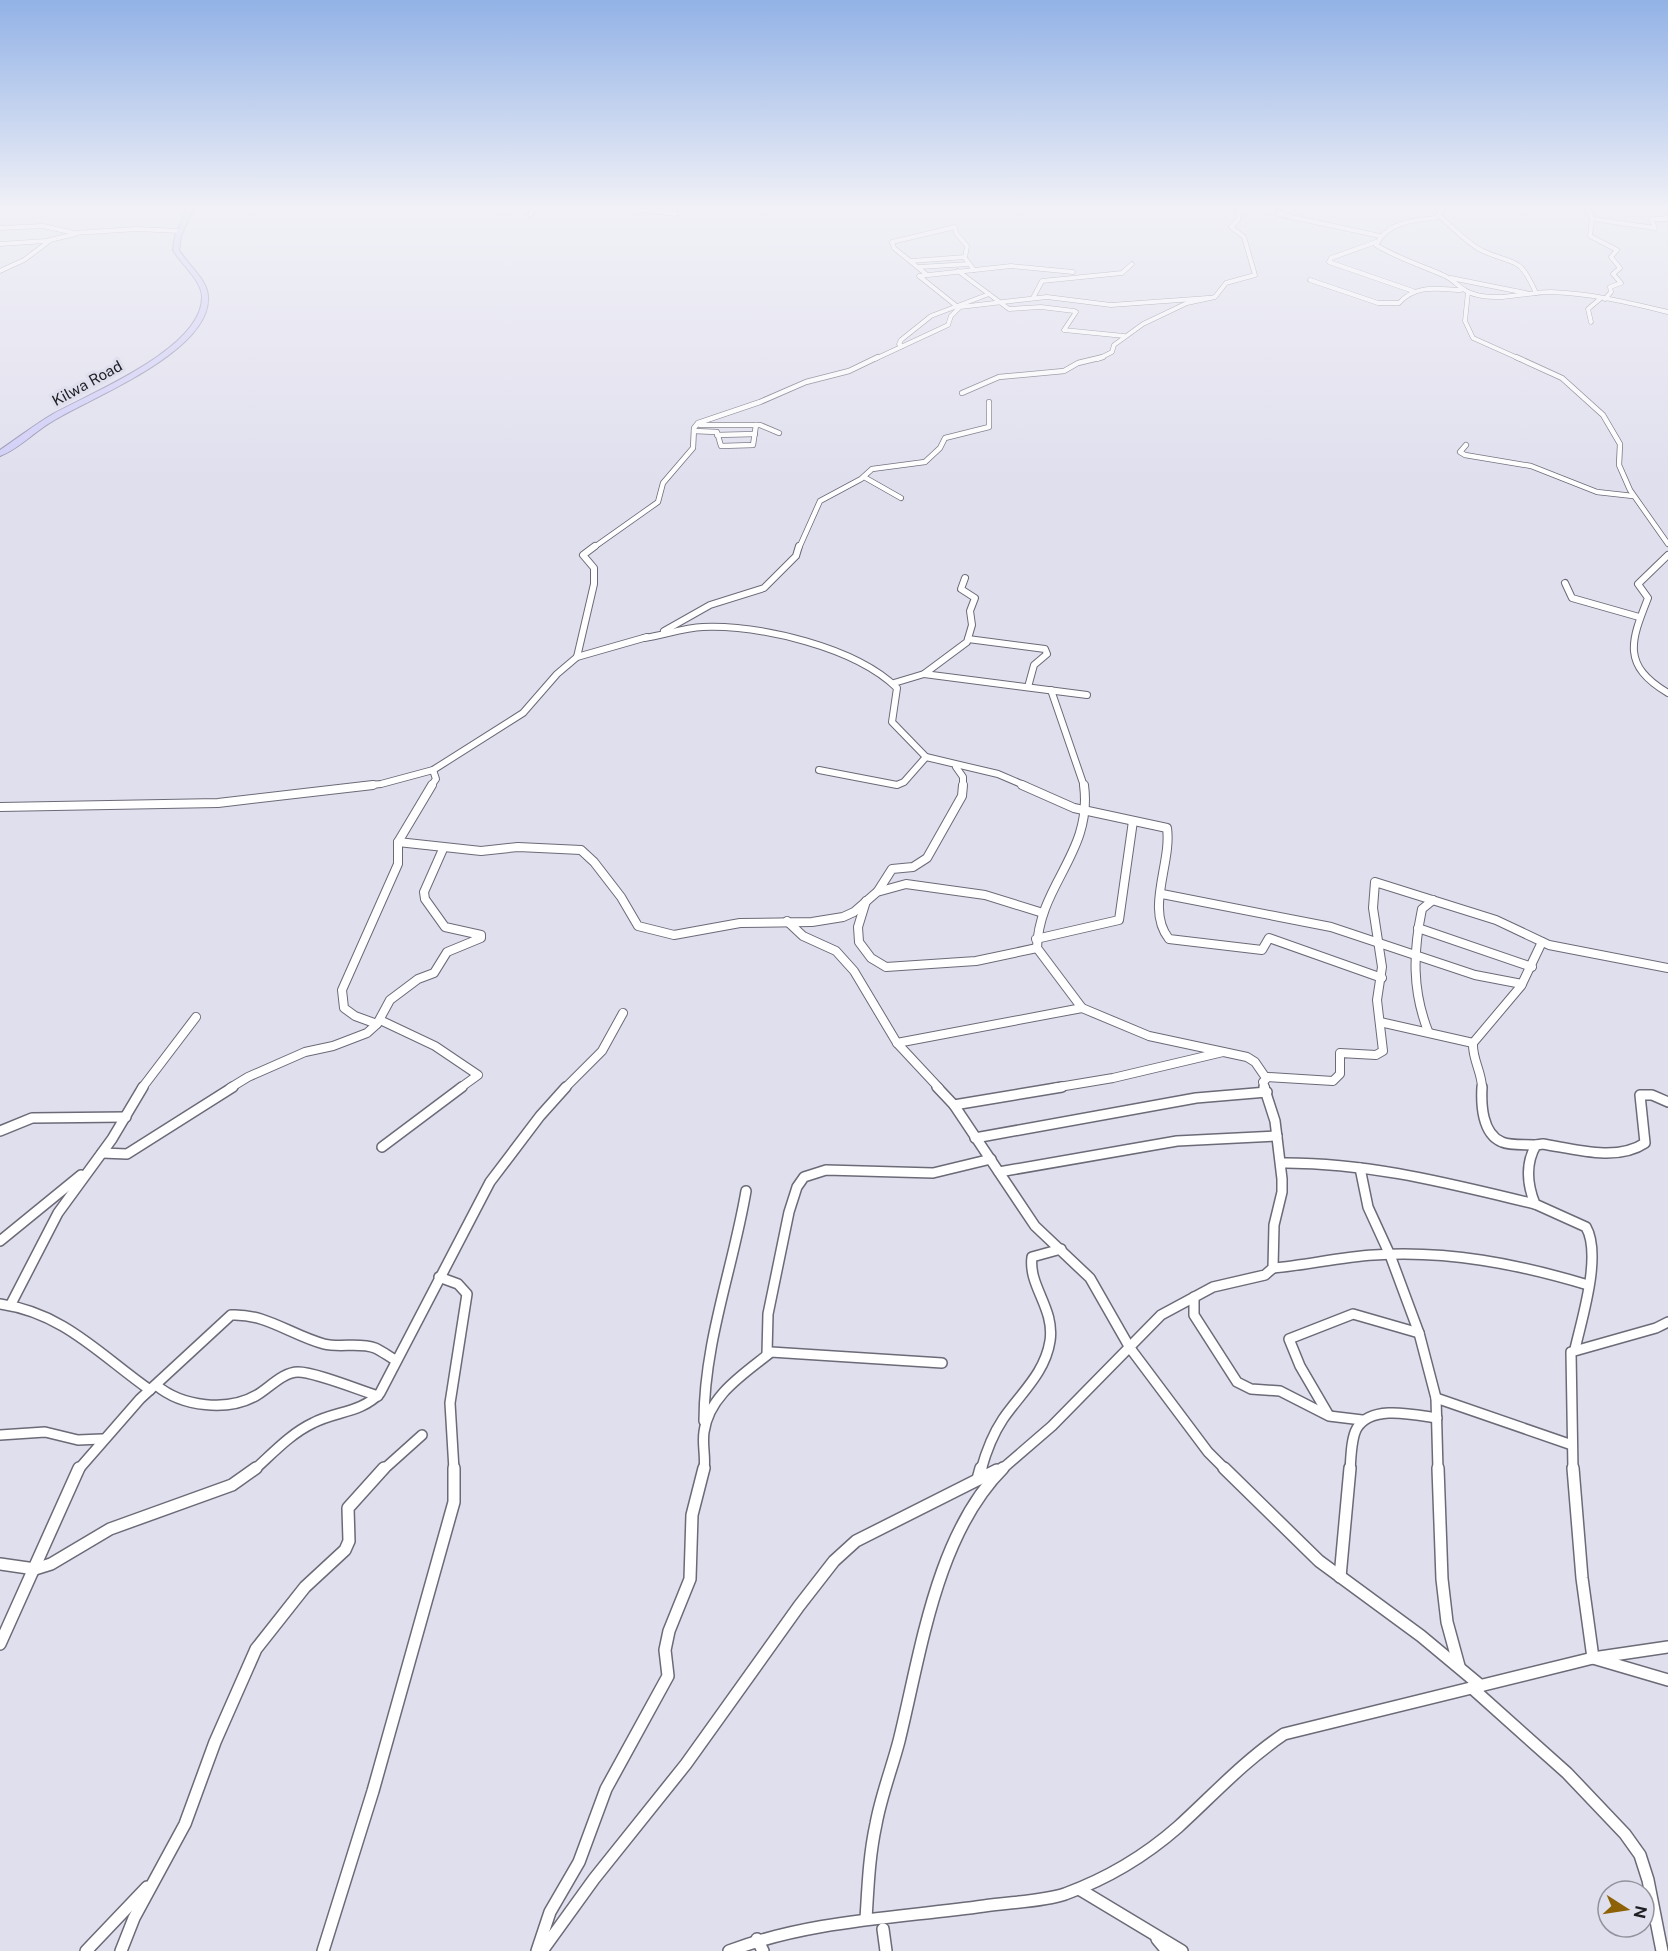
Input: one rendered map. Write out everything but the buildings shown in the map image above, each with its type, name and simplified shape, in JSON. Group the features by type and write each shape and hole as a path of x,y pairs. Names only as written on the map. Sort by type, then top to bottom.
{"highway":[{"name":"Kilwa Road","path":"0,454 50,419 161,357 194,329 204,311 205,300"}],"street":[{"path":"947,300 959,308"},
{"path":"902,346 899,344 901,340 921,321 952,304 967,300"},
{"path":"997,300 1011,310 1041,307 1075,311 1064,330 1124,336"},
{"path":"694,428 806,382 849,371 947,325 951,316 959,308 1016,300"},
{"path":"1073,300 1111,305 1161,300"},
{"path":"962,393 1004,376 1065,371 1078,363 1108,355 1124,336 1181,305 1200,300"},
{"path":"1367,300 1373,303 1395,304 1400,300"},
{"path":"1467,300 1465,321 1473,338 1562,378 1603,415 1620,444 1620,471 1633,496 1668,544"},
{"path":"1591,321 1588,309 1600,300"},
{"path":"1613,300 1668,312"},
{"path":"0,807 218,803 381,784 433,770 459,756 523,713 557,674 577,657 644,638 671,628 710,605 764,588 796,556 803,533 820,501 864,477 874,468 925,462 940,448 945,438 989,427 991,413 989,402"},
{"path":"694,428 756,425 765,426 779,433"},
{"path":"694,428 717,432 721,446 746,446 755,444 756,425"},
{"path":"577,657 594,584 594,568 583,555 657,503 661,498 663,483 693,448 694,428"},
{"path":"717,435 755,434"},
{"path":"1466,445 1460,452 1465,455 1531,466 1597,492 1633,496"},
{"path":"864,477 901,498"},
{"path":"1668,555 1638,584 1648,598 1634,630 1635,661 1647,681 1668,693"},
{"path":"924,674 968,639 972,625 970,611 975,598 961,589 965,578"},
{"path":"1565,583 1567,592 1572,598 1639,616"},
{"path":"644,638 703,627 756,632 859,660 894,682 898,694 894,724 926,758 998,774 1051,800 1086,811 1160,825 1168,830 1159,908 1161,928 1168,939 1262,950 1269,938 1382,978"},
{"path":"968,639 1045,649 1047,654 1034,665 1028,687"},
{"path":"894,682 924,674 1087,695"},
{"path":"1051,690 1055,713 1083,775 1086,811 1077,845 1043,913 1037,943 1082,1008 1149,1036 1227,1052 1255,1062 1266,1078"},
{"path":"819,770 897,785 904,782 926,758"},
{"path":"877,892 894,867 913,867 927,858 962,796 963,777 955,766"},
{"path":"382,1147 478,1075 435,1046 378,1022 355,1016 344,1008 342,990 398,864 398,842 436,780 433,770"},
{"path":"866,900 858,927 858,942 871,958 886,967 976,961 1119,920 1133,821"},
{"path":"398,842 443,849 459,847 488,851 518,847 581,850 594,862 607,882 621,897 638,926 668,934 740,923 815,921 843,917 854,912 877,892 899,885 933,886 1000,899 1043,913"},
{"path":"102,1153 127,1154 248,1077 305,1052 333,1046 364,1035 378,1022 390,1000 418,979 434,973 447,952 482,937 445,927 425,899 424,892 443,849"},
{"path":"1266,1078 1333,1081 1340,1074 1340,1053 1376,1055 1383,1051 1377,1000 1382,978 1373,908 1375,882 1504,923 1542,942 1668,968"},
{"path":"1162,894 1311,922 1378,941 1474,975 1522,984"},
{"path":"1428,1031 1416,999 1416,955 1422,909 1433,900"},
{"path":"787,921 803,936 841,955 861,981 897,1043 954,1105 1035,1226 1090,1278 1130,1348 1208,1452 1275,1520 1340,1577 1421,1636 1459,1667 1567,1773 1625,1834 1640,1855 1648,1880 1662,1951"},
{"path":"1418,928 1532,967"},
{"path":"1542,942 1522,984 1473,1043 1472,1053 1482,1081 1481,1109 1494,1137 1502,1142 1599,1151 1636,1149 1645,1143 1646,1137 1639,1101 1640,1095 1652,1095 1668,1102"},
{"path":"897,1043 1082,1008"},
{"path":"0,1564 35,1569 61,1560 110,1529 232,1485 248,1474 279,1445 312,1423 327,1417 354,1412 378,1396 490,1182 552,1101 584,1066 603,1051 623,1012"},
{"path":"11,1304 58,1213 126,1117 142,1086 196,1017"},
{"path":"1380,1022 1473,1043"},
{"path":"954,1105 1113,1078 1227,1052"},
{"path":"1266,1078 1263,1082 1277,1136 1281,1163 1282,1191 1274,1225 1273,1268"},
{"path":"975,1138 1196,1098 1267,1092"},
{"path":"0,1131 32,1118 48,1120 104,1115 126,1117"},
{"path":"999,1172 1177,1141 1277,1136"},
{"path":"1534,1204 1528,1174 1536,1145"},
{"path":"767,1354 768,1314 789,1212 797,1187 804,1177 826,1170 933,1173 991,1159"},
{"path":"1281,1163 1306,1161 1360,1168 1534,1204 1590,1231 1593,1254 1575,1349"},
{"path":"0,1241 39,1207 90,1168"},
{"path":"1360,1168 1368,1207 1390,1255 1419,1333 1436,1398 1442,1579 1446,1622 1459,1667"},
{"path":"537,1951 550,1912 579,1862 606,1790 668,1676 665,1650 669,1631 690,1579 692,1515 705,1466 702,1407 704,1384 722,1292 738,1241 746,1191"},
{"path":"978,1479 1002,1421 1041,1368 1048,1353 1051,1338 1050,1316 1032,1271 1032,1257 1061,1249"},
{"path":"866,1919 869,1863 876,1822 899,1739 914,1665 957,1532 984,1488 1004,1467 1052,1426 1161,1315 1213,1287 1265,1275 1273,1268 1390,1255 1431,1255 1500,1260 1588,1285"},
{"path":"324,1951 389,1734 454,1502 455,1466 449,1407 458,1336 467,1294 458,1284 439,1278"},
{"path":"1194,1297 1194,1315 1237,1383 1251,1389 1280,1391 1329,1416 1362,1420 1378,1414 1437,1418"},
{"path":"0,1304 11,1304 40,1313 71,1328 123,1374 165,1393 216,1406 234,1406 244,1403 287,1374 300,1372 378,1396"},
{"path":"0,1644 74,1476 103,1439 153,1388 235,1313 264,1318 303,1338 328,1345 373,1347 396,1360"},
{"path":"1329,1416 1317,1389 1291,1351 1289,1339 1353,1314 1419,1333"},
{"path":"1593,1658 1583,1596 1572,1445 1575,1433 1569,1368 1570,1352 1656,1328 1668,1322"},
{"path":"704,1425 721,1393 767,1354 795,1352 942,1363"},
{"path":"1436,1398 1572,1445"},
{"path":"1340,1577 1350,1454 1356,1429 1362,1420"},
{"path":"0,1435 45,1432 78,1440 103,1439"},
{"path":"121,1951 134,1918 185,1824 215,1742 258,1644 305,1587 345,1550 349,1541 348,1508 386,1466 422,1435"},
{"path":"542,1951 576,1902 687,1763 767,1651 781,1627 836,1557 856,1541 1004,1467"},
{"path":"729,1951 866,1919 1061,1895 1079,1889 1161,1840 1254,1755 1284,1734 1593,1658 1668,1647"},
{"path":"1593,1658 1668,1680"},
{"path":"86,1951 155,1880"},
{"path":"1079,1889 1182,1951"},
{"path":"883,1929 886,1951"},
{"path":"1152,1933 1167,1951"}]}
